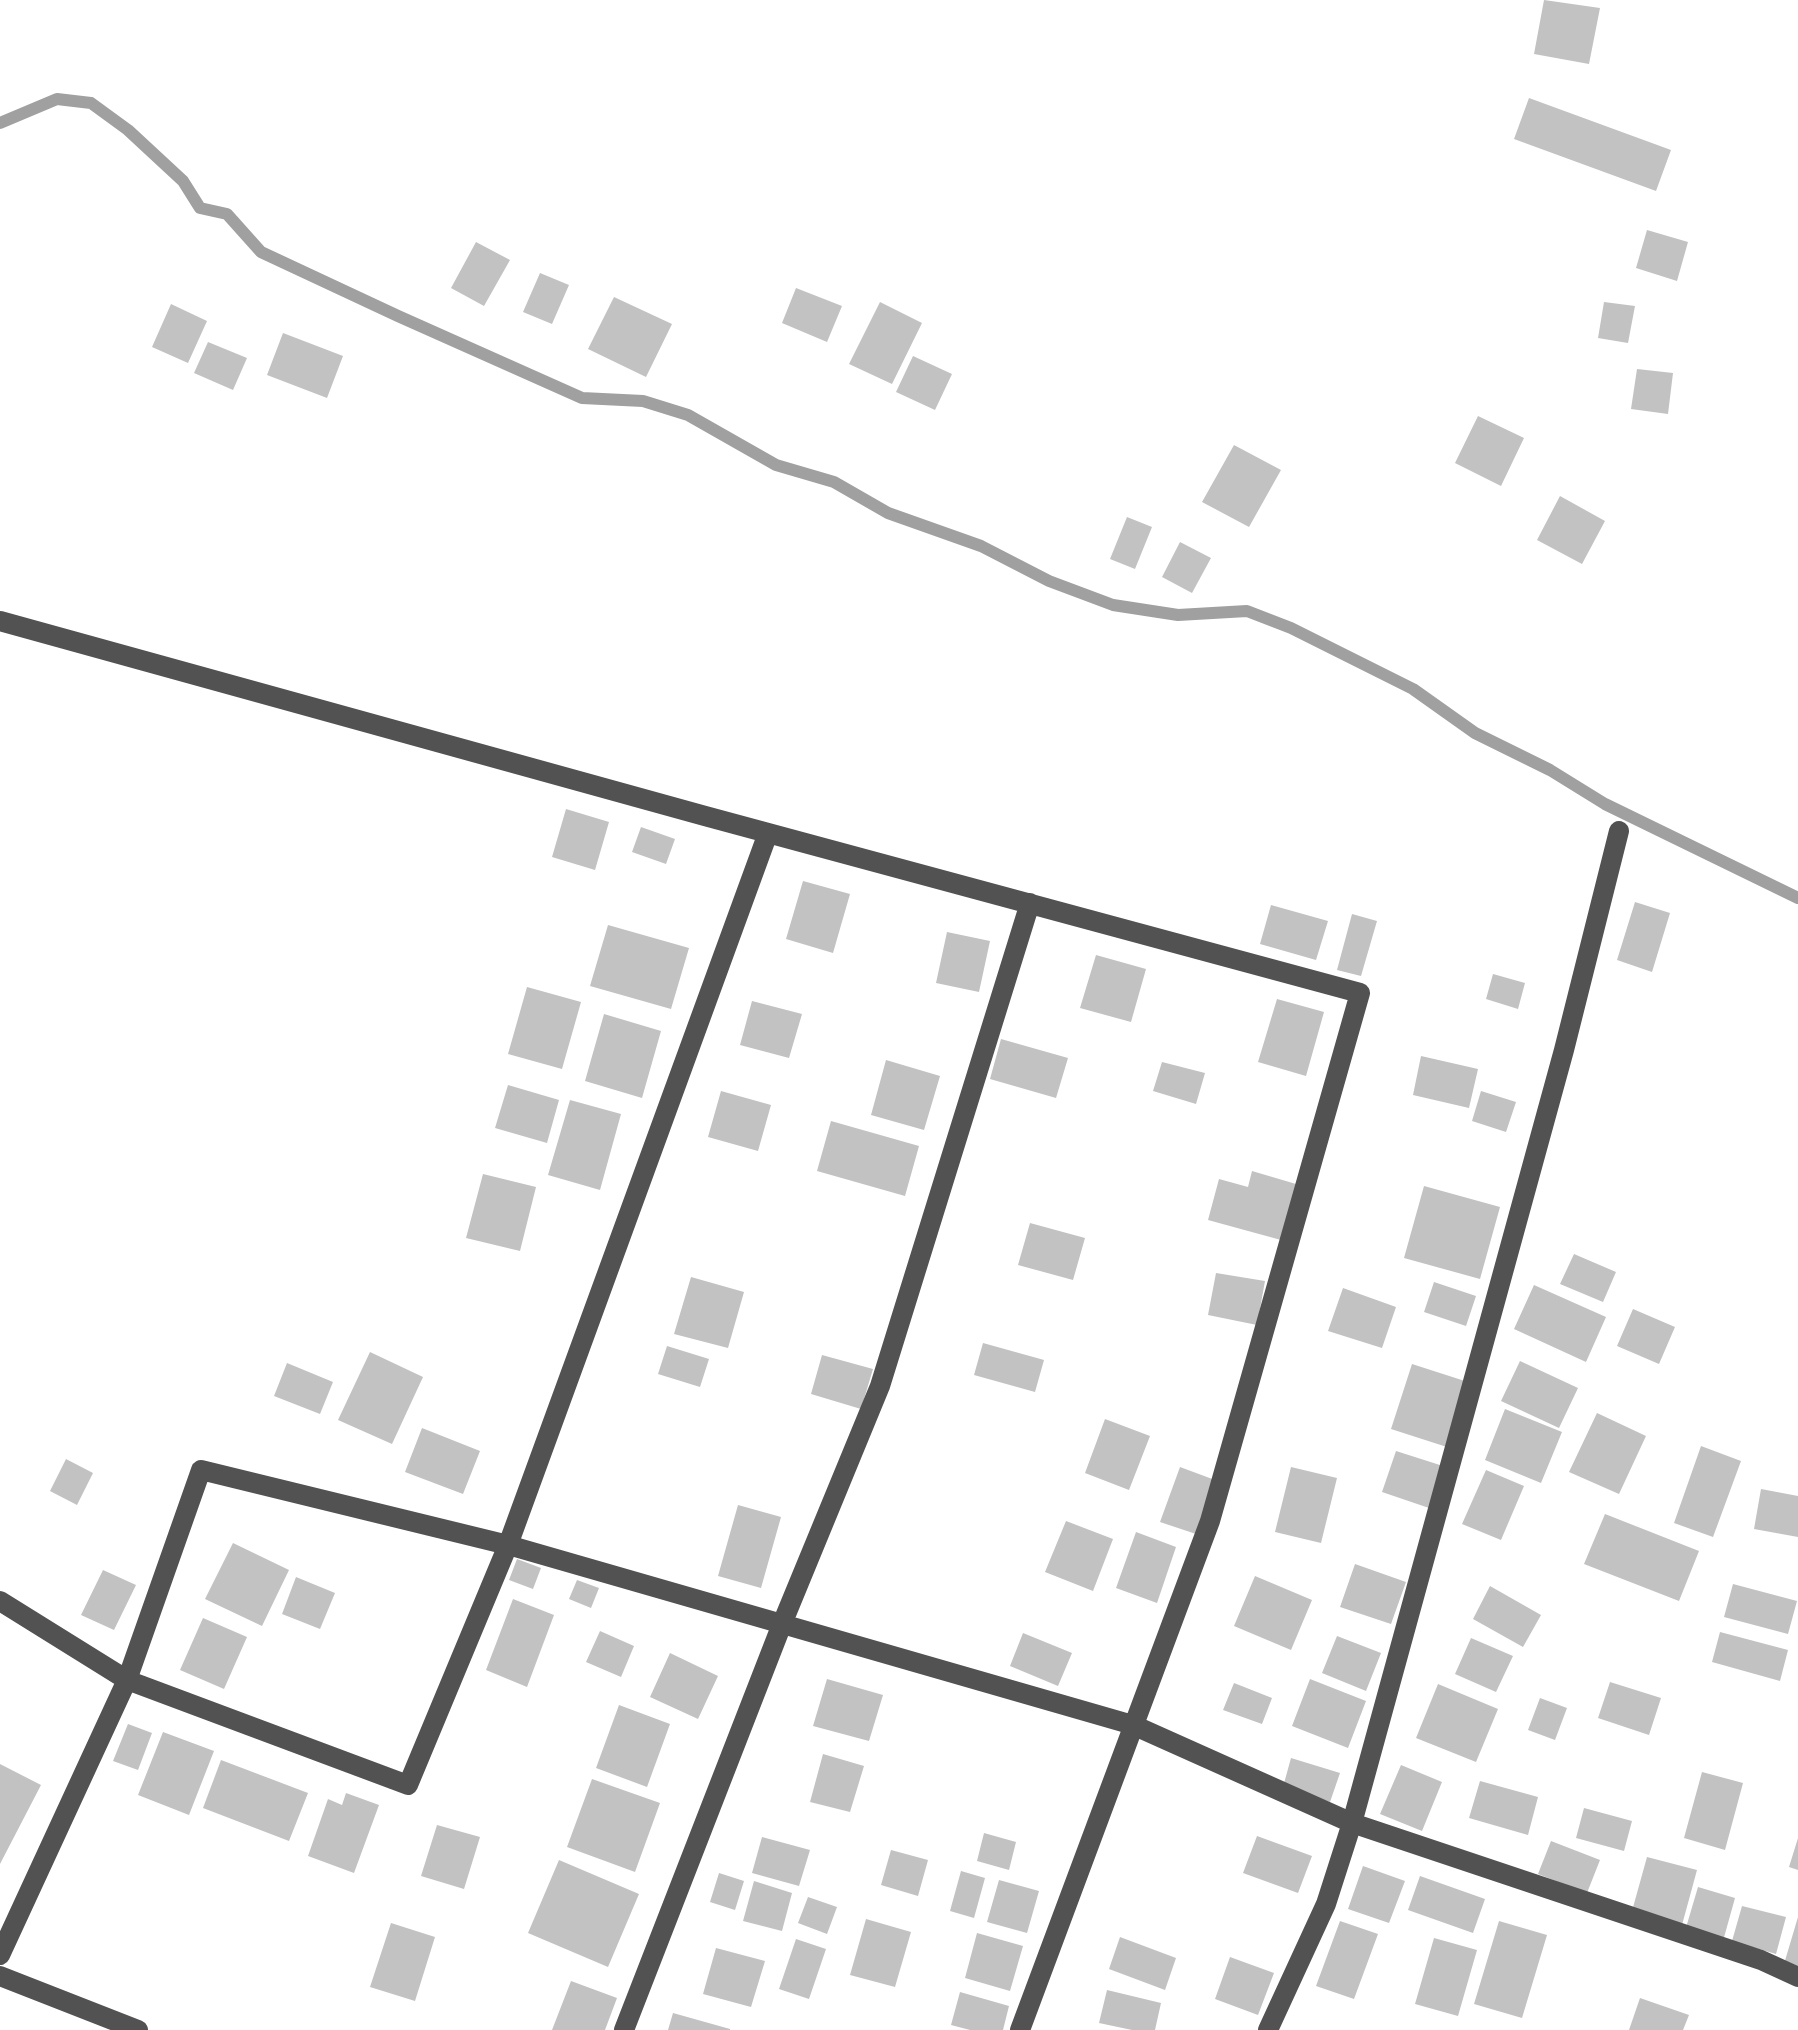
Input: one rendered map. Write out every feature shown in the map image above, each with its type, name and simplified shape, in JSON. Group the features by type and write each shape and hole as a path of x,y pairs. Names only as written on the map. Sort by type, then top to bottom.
{"street":[{"path":"0,621 1360,993 1210,1521 1020,2030"},
{"path":"1268,2030 1326,1904 1352,1823 1556,1081 1619,831"},
{"path":"0,1601 127,1680 408,1785 508,1545 768,833"},
{"path":"624,2030 782,1624 880,1386 1030,903"},
{"path":"0,1955 127,1680 201,1470 508,1545 1133,1725 1352,1823 1761,1960 1798,1977"},
{"path":"0,1976 138,2030"}],"building":[{"path":"1544,0 1600,8 1589,64 1534,54"},
{"path":"1529,98 1671,150 1656,191 1514,139"},
{"path":"1647,230 1688,242 1677,281 1636,268"},
{"path":"476,242 510,260 484,306 451,288"},
{"path":"540,273 569,285 552,324 523,312"},
{"path":"796,288 842,306 827,342 782,323"},
{"path":"614,297 672,324 646,377 588,349"},
{"path":"880,302 922,323 892,384 849,364"},
{"path":"1604,302 1635,306 1628,343 1598,338"},
{"path":"171,304 207,321 188,363 152,347"},
{"path":"283,333 343,356 327,398 267,375"},
{"path":"208,342 247,358 233,390 194,373"},
{"path":"913,356 952,374 935,410 896,392"},
{"path":"1637,369 1673,373 1668,414 1631,409"},
{"path":"1478,416 1524,438 1501,486 1455,463"},
{"path":"1234,445 1281,470 1249,527 1202,502"},
{"path":"1560,496 1605,521 1582,564 1537,540"},
{"path":"1127,517 1152,527 1135,569 1110,559"},
{"path":"1180,542 1211,558 1192,593 1162,577"},
{"path":"566,809 609,822 595,870 552,857"},
{"path":"641,827 675,839 666,864 632,852"},
{"path":"803,881 850,894 833,953 786,939"},
{"path":"1635,902 1670,913 1652,972 1617,960"},
{"path":"1271,905 1328,921 1316,960 1260,944"},
{"path":"1352,914 1377,921 1361,976 1337,970"},
{"path":"608,925 689,948 671,1009 590,986"},
{"path":"947,932 990,941 979,992 936,983"},
{"path":"1096,955 1146,969 1131,1022 1080,1008"},
{"path":"1493,974 1525,983 1518,1009 1486,999"},
{"path":"527,987 581,1002 562,1069 508,1054"},
{"path":"1277,999 1324,1012 1306,1076 1258,1062"},
{"path":"752,1001 802,1014 789,1058 740,1045"},
{"path":"604,1014 661,1031 642,1098 585,1081"},
{"path":"1001,1039 1068,1058 1056,1098 990,1079"},
{"path":"1421,1056 1478,1069 1469,1108 1413,1095"},
{"path":"886,1060 940,1076 924,1130 871,1115"},
{"path":"1162,1062 1205,1073 1196,1104 1153,1091"},
{"path":"508,1085 559,1100 547,1143 495,1128"},
{"path":"721,1091 771,1105 758,1151 708,1137"},
{"path":"1481,1091 1516,1102 1506,1132 1472,1121"},
{"path":"570,1100 621,1114 600,1190 548,1175"},
{"path":"831,1121 919,1146 905,1196 817,1171"},
{"path":"1252,1171 1296,1184 1281,1240 1208,1220 1219,1179 1248,1187"},
{"path":"483,1174 536,1187 520,1251 466,1238"},
{"path":"1424,1186 1500,1207 1480,1279 1404,1258"},
{"path":"1030,1223 1085,1238 1073,1280 1018,1265"},
{"path":"1574,1254 1616,1272 1603,1302 1560,1284"},
{"path":"1216,1273 1265,1281 1257,1325 1208,1315"},
{"path":"691,1277 744,1292 728,1348 674,1334"},
{"path":"1434,1282 1476,1296 1466,1326 1424,1312"},
{"path":"1534,1285 1606,1317 1586,1362 1514,1329"},
{"path":"1343,1288 1396,1307 1382,1348 1328,1331"},
{"path":"1633,1309 1675,1327 1659,1364 1617,1346"},
{"path":"983,1343 1044,1360 1035,1392 974,1375"},
{"path":"667,1346 709,1359 700,1387 658,1374"},
{"path":"370,1352 423,1377 392,1444 338,1420"},
{"path":"822,1355 873,1369 861,1409 811,1394"},
{"path":"1520,1361 1578,1388 1559,1428 1501,1401"},
{"path":"287,1363 333,1382 320,1414 274,1396"},
{"path":"1412,1364 1471,1383 1450,1448 1391,1429"},
{"path":"1505,1409 1562,1432 1541,1483 1485,1460"},
{"path":"1597,1413 1646,1436 1619,1494 1569,1472"},
{"path":"1105,1419 1150,1436 1129,1490 1085,1473"},
{"path":"422,1428 480,1451 463,1494 405,1472"},
{"path":"1701,1446 1741,1461 1713,1537 1674,1523"},
{"path":"1396,1451 1443,1466 1429,1508 1382,1492"},
{"path":"66,1459 93,1473 77,1505 50,1491"},
{"path":"1180,1467 1215,1480 1196,1534 1160,1522"},
{"path":"1291,1467 1337,1478 1321,1543 1275,1532"},
{"path":"1486,1470 1524,1486 1501,1540 1462,1524"},
{"path":"1761,1489 1798,1496 1798,1537 1754,1529"},
{"path":"738,1505 781,1517 761,1588 718,1576"},
{"path":"1605,1514 1699,1551 1679,1601 1584,1564"},
{"path":"1066,1521 1113,1539 1093,1591 1045,1572"},
{"path":"1136,1532 1176,1547 1157,1603 1116,1588"},
{"path":"233,1543 289,1570 262,1626 205,1599"},
{"path":"517,1559 541,1568 533,1589 509,1580"},
{"path":"1355,1564 1406,1582 1391,1624 1340,1607"},
{"path":"103,1570 136,1585 114,1630 81,1615"},
{"path":"1255,1576 1312,1600 1291,1650 1234,1626"},
{"path":"296,1577 335,1593 320,1629 282,1614"},
{"path":"577,1580 599,1588 591,1608 569,1599"},
{"path":"1733,1584 1797,1601 1788,1634 1724,1617"},
{"path":"1490,1586 1541,1615 1523,1647 1473,1619"},
{"path":"513,1599 554,1615 527,1687 486,1670"},
{"path":"203,1618 247,1637 224,1689 180,1670"},
{"path":"600,1631 634,1646 621,1677 586,1662"},
{"path":"1720,1632 1788,1650 1780,1681 1712,1662"},
{"path":"1023,1633 1072,1653 1058,1686 1010,1666"},
{"path":"1337,1636 1381,1653 1366,1691 1322,1673"},
{"path":"1471,1638 1513,1656 1496,1692 1455,1674"},
{"path":"670,1653 718,1676 698,1719 650,1697"},
{"path":"827,1679 883,1695 869,1741 813,1726"},
{"path":"1310,1679 1366,1701 1348,1748 1292,1726"},
{"path":"1610,1682 1661,1698 1649,1735 1598,1718"},
{"path":"1234,1683 1272,1698 1262,1724 1223,1710"},
{"path":"1438,1684 1498,1709 1476,1762 1416,1738"},
{"path":"1540,1698 1567,1708 1555,1740 1528,1730"},
{"path":"619,1705 670,1724 647,1787 596,1768"},
{"path":"128,1724 152,1733 138,1770 113,1761"},
{"path":"163,1732 214,1751 189,1815 138,1795"},
{"path":"823,1754 864,1766 850,1812 810,1802"},
{"path":"1291,1758 1340,1773 1330,1802 1283,1787"},
{"path":"221,1760 308,1793 289,1841 203,1808"},
{"path":"0,1764 41,1785 0,1864"},
{"path":"1401,1765 1442,1782 1422,1831 1380,1814"},
{"path":"1702,1772 1743,1783 1725,1850 1684,1838"},
{"path":"592,1779 660,1803 635,1872 567,1847"},
{"path":"1480,1781 1538,1797 1528,1835 1469,1818"},
{"path":"346,1793 379,1805 354,1873 308,1856 328,1799 342,1805"},
{"path":"1584,1808 1632,1821 1624,1851 1576,1838"},
{"path":"437,1825 480,1837 464,1889 421,1876"},
{"path":"984,1833 1016,1842 1009,1870 977,1861"},
{"path":"1257,1836 1312,1856 1298,1893 1243,1873"},
{"path":"762,1837 810,1850 799,1886 752,1873"},
{"path":"1798,1838 1798,1870 1789,1867"},
{"path":"1551,1841 1600,1860 1587,1893 1538,1874"},
{"path":"891,1850 928,1860 918,1896 881,1885"},
{"path":"1647,1857 1697,1870 1682,1925 1632,1911"},
{"path":"559,1860 639,1894 608,1967 528,1933"},
{"path":"1363,1866 1405,1881 1389,1923 1348,1909"},
{"path":"961,1871 985,1878 974,1918 950,1911"},
{"path":"719,1873 744,1881 735,1910 710,1902"},
{"path":"1420,1876 1485,1899 1473,1933 1408,1910"},
{"path":"999,1880 1039,1891 1027,1933 987,1922"},
{"path":"754,1881 792,1893 782,1931 743,1921"},
{"path":"1698,1887 1735,1898 1723,1941 1685,1931"},
{"path":"808,1897 837,1907 827,1934 798,1923"},
{"path":"1742,1906 1786,1917 1776,1954 1732,1941"},
{"path":"1798,1917 1798,1968 1784,1964"},
{"path":"866,1919 911,1932 895,1987 850,1975"},
{"path":"1340,1921 1378,1934 1354,1999 1316,1986"},
{"path":"1499,1921 1547,1935 1522,2018 1474,2004"},
{"path":"391,1923 435,1937 415,2001 370,1987"},
{"path":"977,1933 1023,1946 1010,1991 965,1978"},
{"path":"1120,1937 1176,1958 1165,1990 1109,1969"},
{"path":"1434,1938 1477,1950 1458,2016 1415,2004"},
{"path":"796,1939 826,1949 809,1999 779,1989"},
{"path":"716,1948 765,1961 751,2007 703,1994"},
{"path":"1230,1957 1274,1973 1258,2015 1215,1999"},
{"path":"571,1981 617,1998 605,2030 552,2030"},
{"path":"1107,1990 1161,2003 1155,2030 1132,2030 1099,2023"},
{"path":"960,1992 1009,2006 1003,2030 970,2030 951,2025"},
{"path":"1640,1998 1689,2015 1683,2030 1629,2030"},
{"path":"673,2013 730,2029 730,2030 668,2030"}],"waterway":[{"path":"0,123 57,99 91,103 128,130 183,181 200,208 227,214 261,252 398,316 582,398 643,401 688,415 776,465 834,482 888,513 981,546 1049,581 1113,605 1178,615 1247,611 1291,628 1413,689 1475,733 1550,770 1605,804 1798,898"}]}
